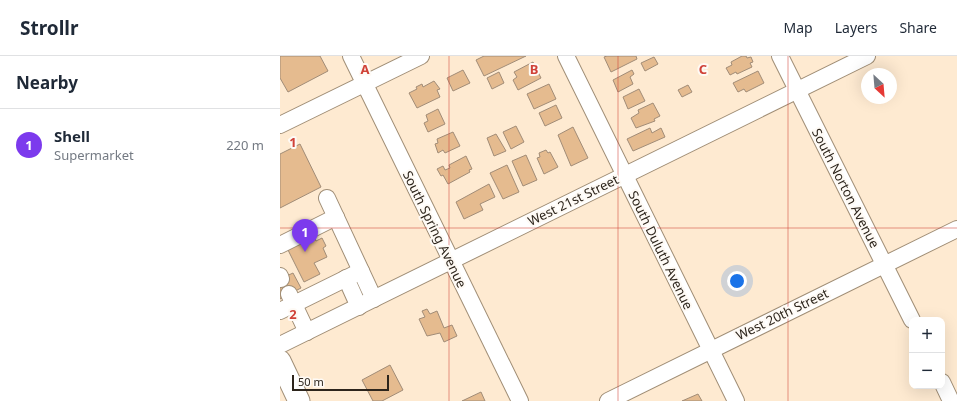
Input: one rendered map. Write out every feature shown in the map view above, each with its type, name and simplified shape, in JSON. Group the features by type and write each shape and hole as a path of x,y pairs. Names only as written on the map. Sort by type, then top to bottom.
{"main road":[{"path":"280,361 300,401"}],"street":[{"name":"South Spring Avenue","path":"350,56 520,401"},
{"path":"280,125 421,56"},
{"name":"South Duluth Avenue","path":"566,56 736,401"},
{"name":"South Norton Avenue","path":"780,56 910,317"},
{"name":"West 21st Street","path":"280,345 867,56"},
{"path":"327,198 374,299"},
{"path":"280,245 336,217"},
{"name":"West 20th Street","path":"608,401 710,349 957,229"},
{"path":"307,332 287,303 361,271"},
{"path":"346,278 359,307"},
{"path":"945,388 952,401"}],"building":[{"path":"280,56 320,56 328,71 288,92 280,78"},
{"path":"484,56 526,56 484,76 476,60"},
{"path":"636,56 637,59 611,72 604,57"},
{"path":"742,56 746,56 747,58 751,57 753,62 750,63 752,67 737,74 736,72 730,75 726,68 732,65 731,62"},
{"path":"654,57 658,64 645,71 641,63"},
{"path":"533,62 541,78 518,90 513,80 517,77 514,72"},
{"path":"463,70 470,83 453,91 447,78"},
{"path":"632,70 634,74 630,77 633,84 618,92 613,80"},
{"path":"758,71 764,83 746,92 744,89 738,92 733,83"},
{"path":"499,72 504,83 492,89 487,78"},
{"path":"434,81 440,89 437,90 440,97 417,108 409,93 417,89 416,87 422,84 423,87"},
{"path":"549,84 556,99 534,109 527,94"},
{"path":"688,85 692,92 682,97 678,90"},
{"path":"639,89 645,101 628,109 623,97"},
{"path":"653,103 660,116 654,119 655,121 636,128 631,118 639,113 638,110"},
{"path":"556,105 562,118 545,126 539,113"},
{"path":"438,109 445,124 428,132 424,123 428,121 426,115"},
{"path":"516,126 524,142 511,149 503,132"},
{"path":"573,127 588,158 571,166 558,135"},
{"path":"650,128 652,133 661,128 665,137 633,151 627,139"},
{"path":"453,132 460,146 445,153 443,150 438,153 435,144 438,143 437,139"},
{"path":"496,134 506,151 494,156 487,138"},
{"path":"300,144 321,187 280,208 280,154"},
{"path":"546,150 548,153 550,152 558,167 544,174 537,158 540,157 539,153"},
{"path":"526,155 537,180 523,186 512,161"},
{"path":"466,156 472,169 469,170 470,172 448,184 443,175 441,176 437,169 443,166 445,170 450,168 449,165"},
{"path":"507,165 519,192 503,199 490,173"},
{"path":"489,184 495,197 480,204 483,210 464,219 456,202"},
{"path":"312,233 316,241 322,238 326,246 323,248 327,257 314,263 320,274 304,282 286,246"},
{"path":"293,273 301,288 280,299 280,279"},
{"path":"427,309 430,314 437,311 444,328 452,325 457,336 444,342 440,333 427,336 419,319 425,317 422,311"},
{"path":"390,365 403,390 382,401 373,401 362,380"},
{"path":"481,392 485,401 462,401"},
{"path":"698,394 702,401 682,401"}],"place":[{"name":"Shell","path":"305,252"}]}
